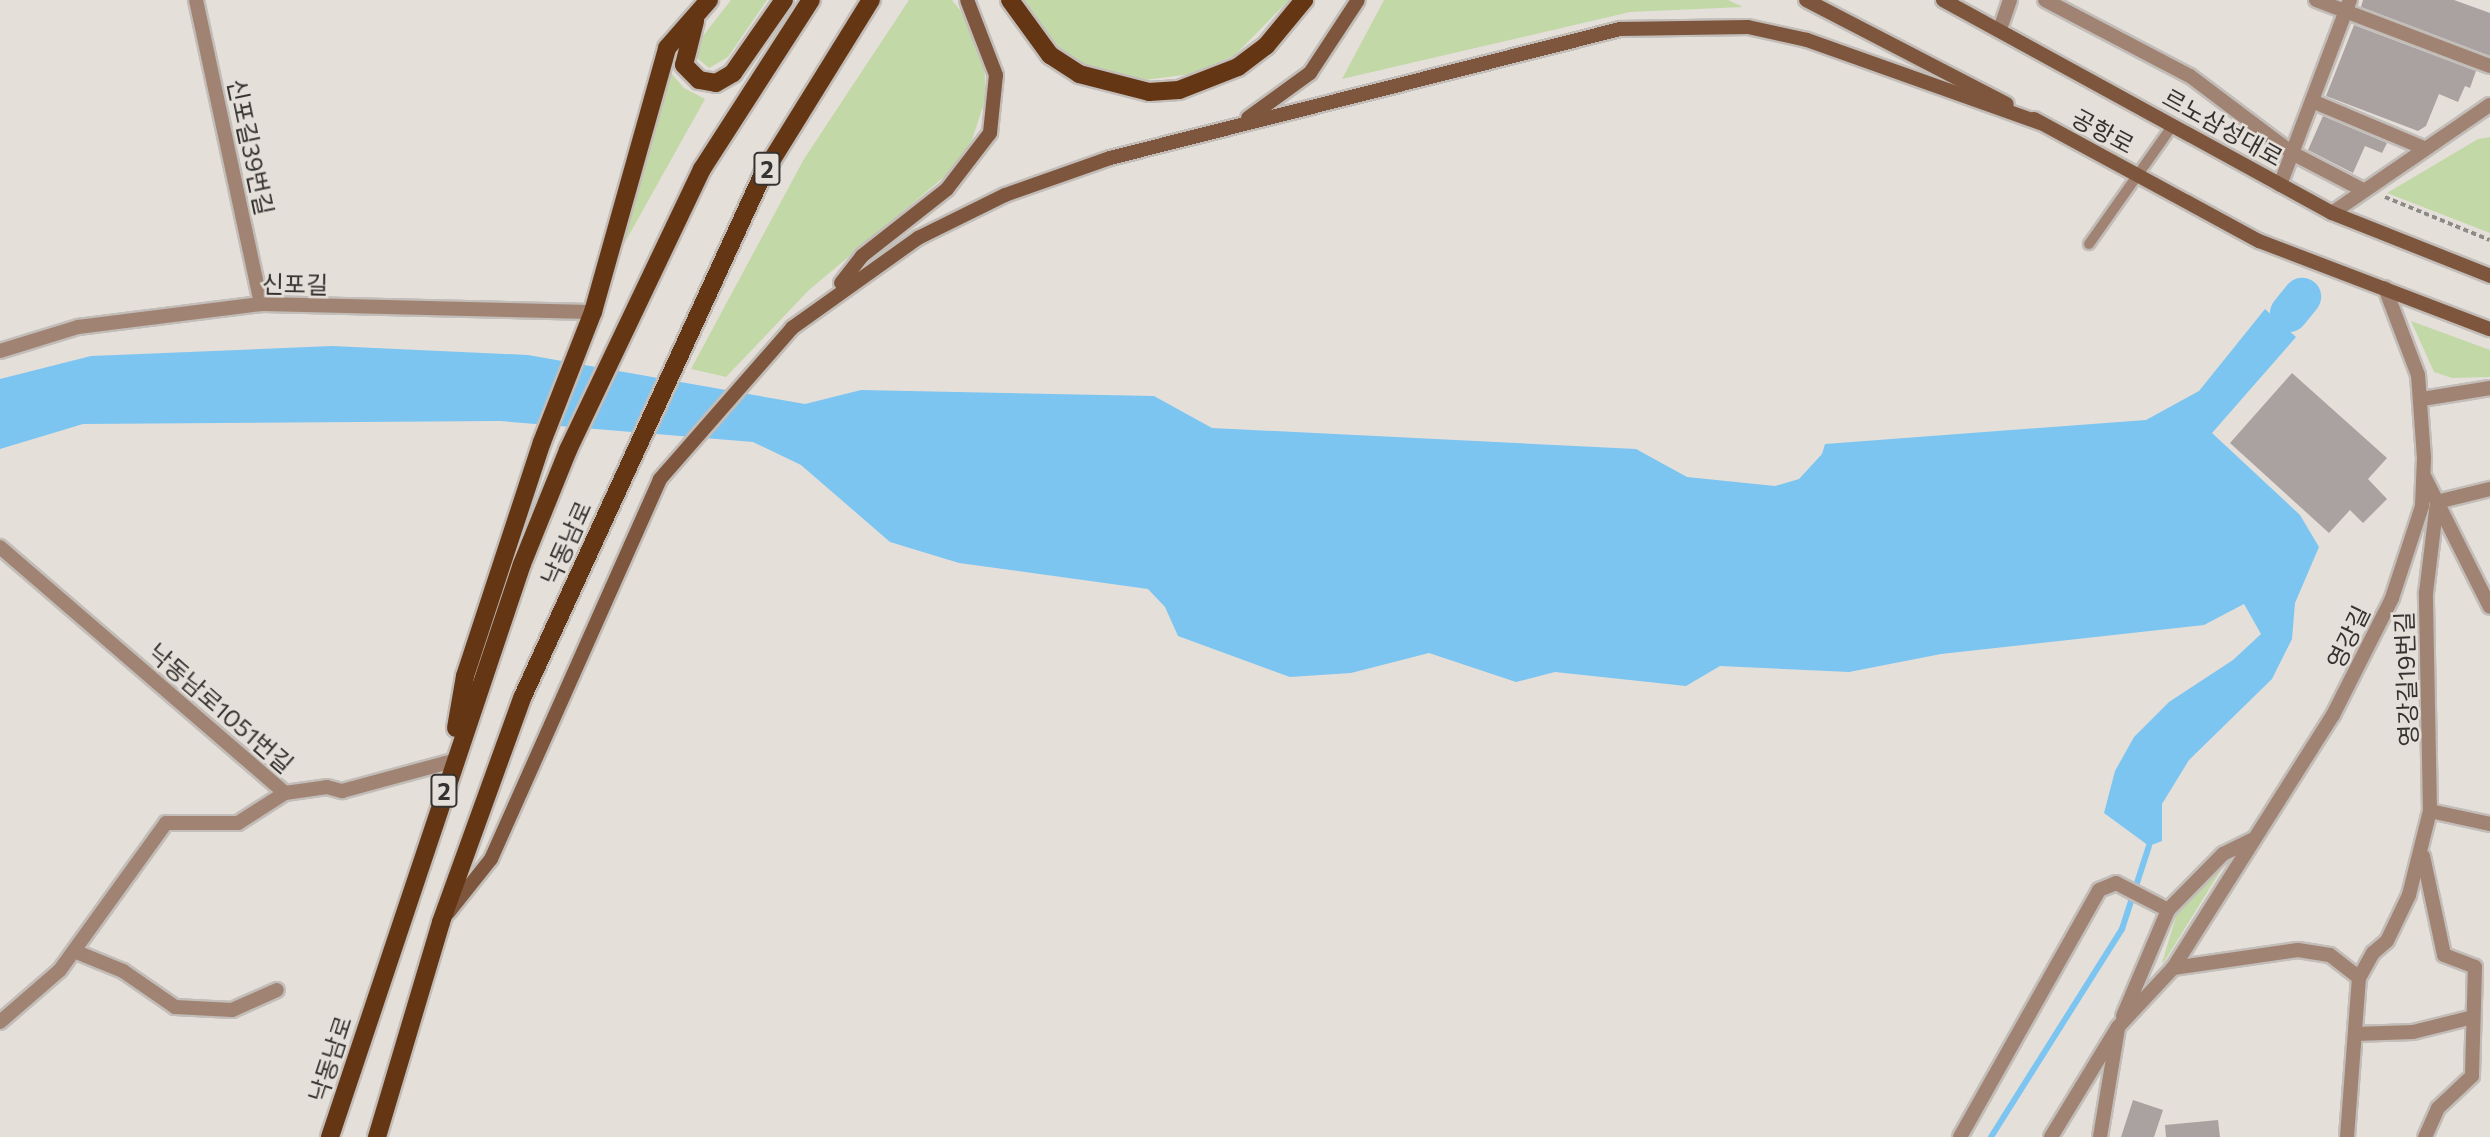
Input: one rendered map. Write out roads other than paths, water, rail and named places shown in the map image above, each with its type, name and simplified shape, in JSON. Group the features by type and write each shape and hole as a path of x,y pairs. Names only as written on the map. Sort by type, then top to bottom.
{"main road":[{"path":"705,4 684,47 684,65 699,80 716,83 733,73 784,0"},
{"name":"낙동남로","path":"330,1137 444,789 568,450 618,339 702,169 811,0"},
{"name":"낙동남로","path":"377,1137 441,922 523,696 680,347 764,174 871,0"},
{"path":"831,296 862,256 968,168 990,132 996,75 967,0"},
{"path":"1010,0 1049,55 1101,82 1149,92 1178,90 1238,67 1266,46 1304,0"},
{"path":"1241,123 1310,73 1358,0"},
{"name":"공항로","path":"1806,0 2259,241 2385,288"},
{"name":"르노삼성대로","path":"1943,0 2332,212 2490,276"},
{"path":"444,789 465,676 542,442 593,312 667,48 705,4"},
{"path":"441,922 491,859 660,479 754,366 831,296 918,238 1004,195 1110,158 1620,29 1669,26 1748,27 1807,40 2040,123"},
{"path":"2385,288 2490,329"}],"street":[{"name":"신포길39번길","path":"196,0 261,304"},
{"path":"2000,29 2010,0"},
{"path":"2045,0 2190,76 2292,153 2363,190"},
{"path":"2316,0 2348,6 2490,66"},
{"path":"2280,185 2348,6"},
{"path":"2312,101 2424,148"},
{"path":"2332,212 2490,105"},
{"name":"영강길","path":"2050,1137 2118,1027 2174,968 2375,638 2420,514 2425,478 2422,399 2405,331 2385,288"},
{"name":"신포길","path":"0,351 78,327 261,304 593,312"},
{"path":"2422,399 2490,388"},
{"path":"2425,478 2490,607"},
{"path":"2437,502 2490,489"},
{"name":"영강길19번길","path":"2359,978 2387,941 2422,855 2430,811 2426,593 2437,502"},
{"name":"낙동남로1051번길","path":"0,547 285,793 327,787 342,791 449,762"},
{"path":"0,1020 60,970 166,823 238,823 285,793"},
{"path":"2430,811 2490,824"},
{"path":"2100,1137 2118,1027 2168,910 2223,853 2254,839"},
{"name":"영강길19번길","path":"2422,855 2444,955 2475,967 2472,1076 2438,1108 2425,1137"},
{"path":"1960,1137 2099,890 2116,883 2168,910"},
{"path":"2174,968 2298,950 2330,955 2359,978 2347,1137"},
{"path":"74,951 123,971 175,1007 232,1010 277,990"},
{"path":"2356,1034 2413,1032 2473,1017"}],"lane":[{"path":"2089,244 2173,125"}],"water":[{"path":"2265,309 2296,337 2212,433 2300,515 2319,547 2295,603 2292,639 2272,679 2189,760 2162,804 2162,841 2149,846 2104,813 2115,771 2134,737 2169,702 2233,660 2261,634 2244,604 2204,625 1941,654 1849,672 1720,666 1686,686 1555,672 1516,682 1429,653 1351,673 1290,677 1178,636 1165,607 1148,589 959,563 890,542 801,465 753,442 500,421 83,424 0,449 0,379 91,356 332,346 528,355 805,404 861,390 1154,396 1212,428 1636,449 1687,477 1775,486 1799,479 1822,454 1825,444 2146,420 2199,391"}],"waterway":[{"path":"2289,313 2302,297"},
{"path":"1991,1137 2122,929 2149,846"}]}
